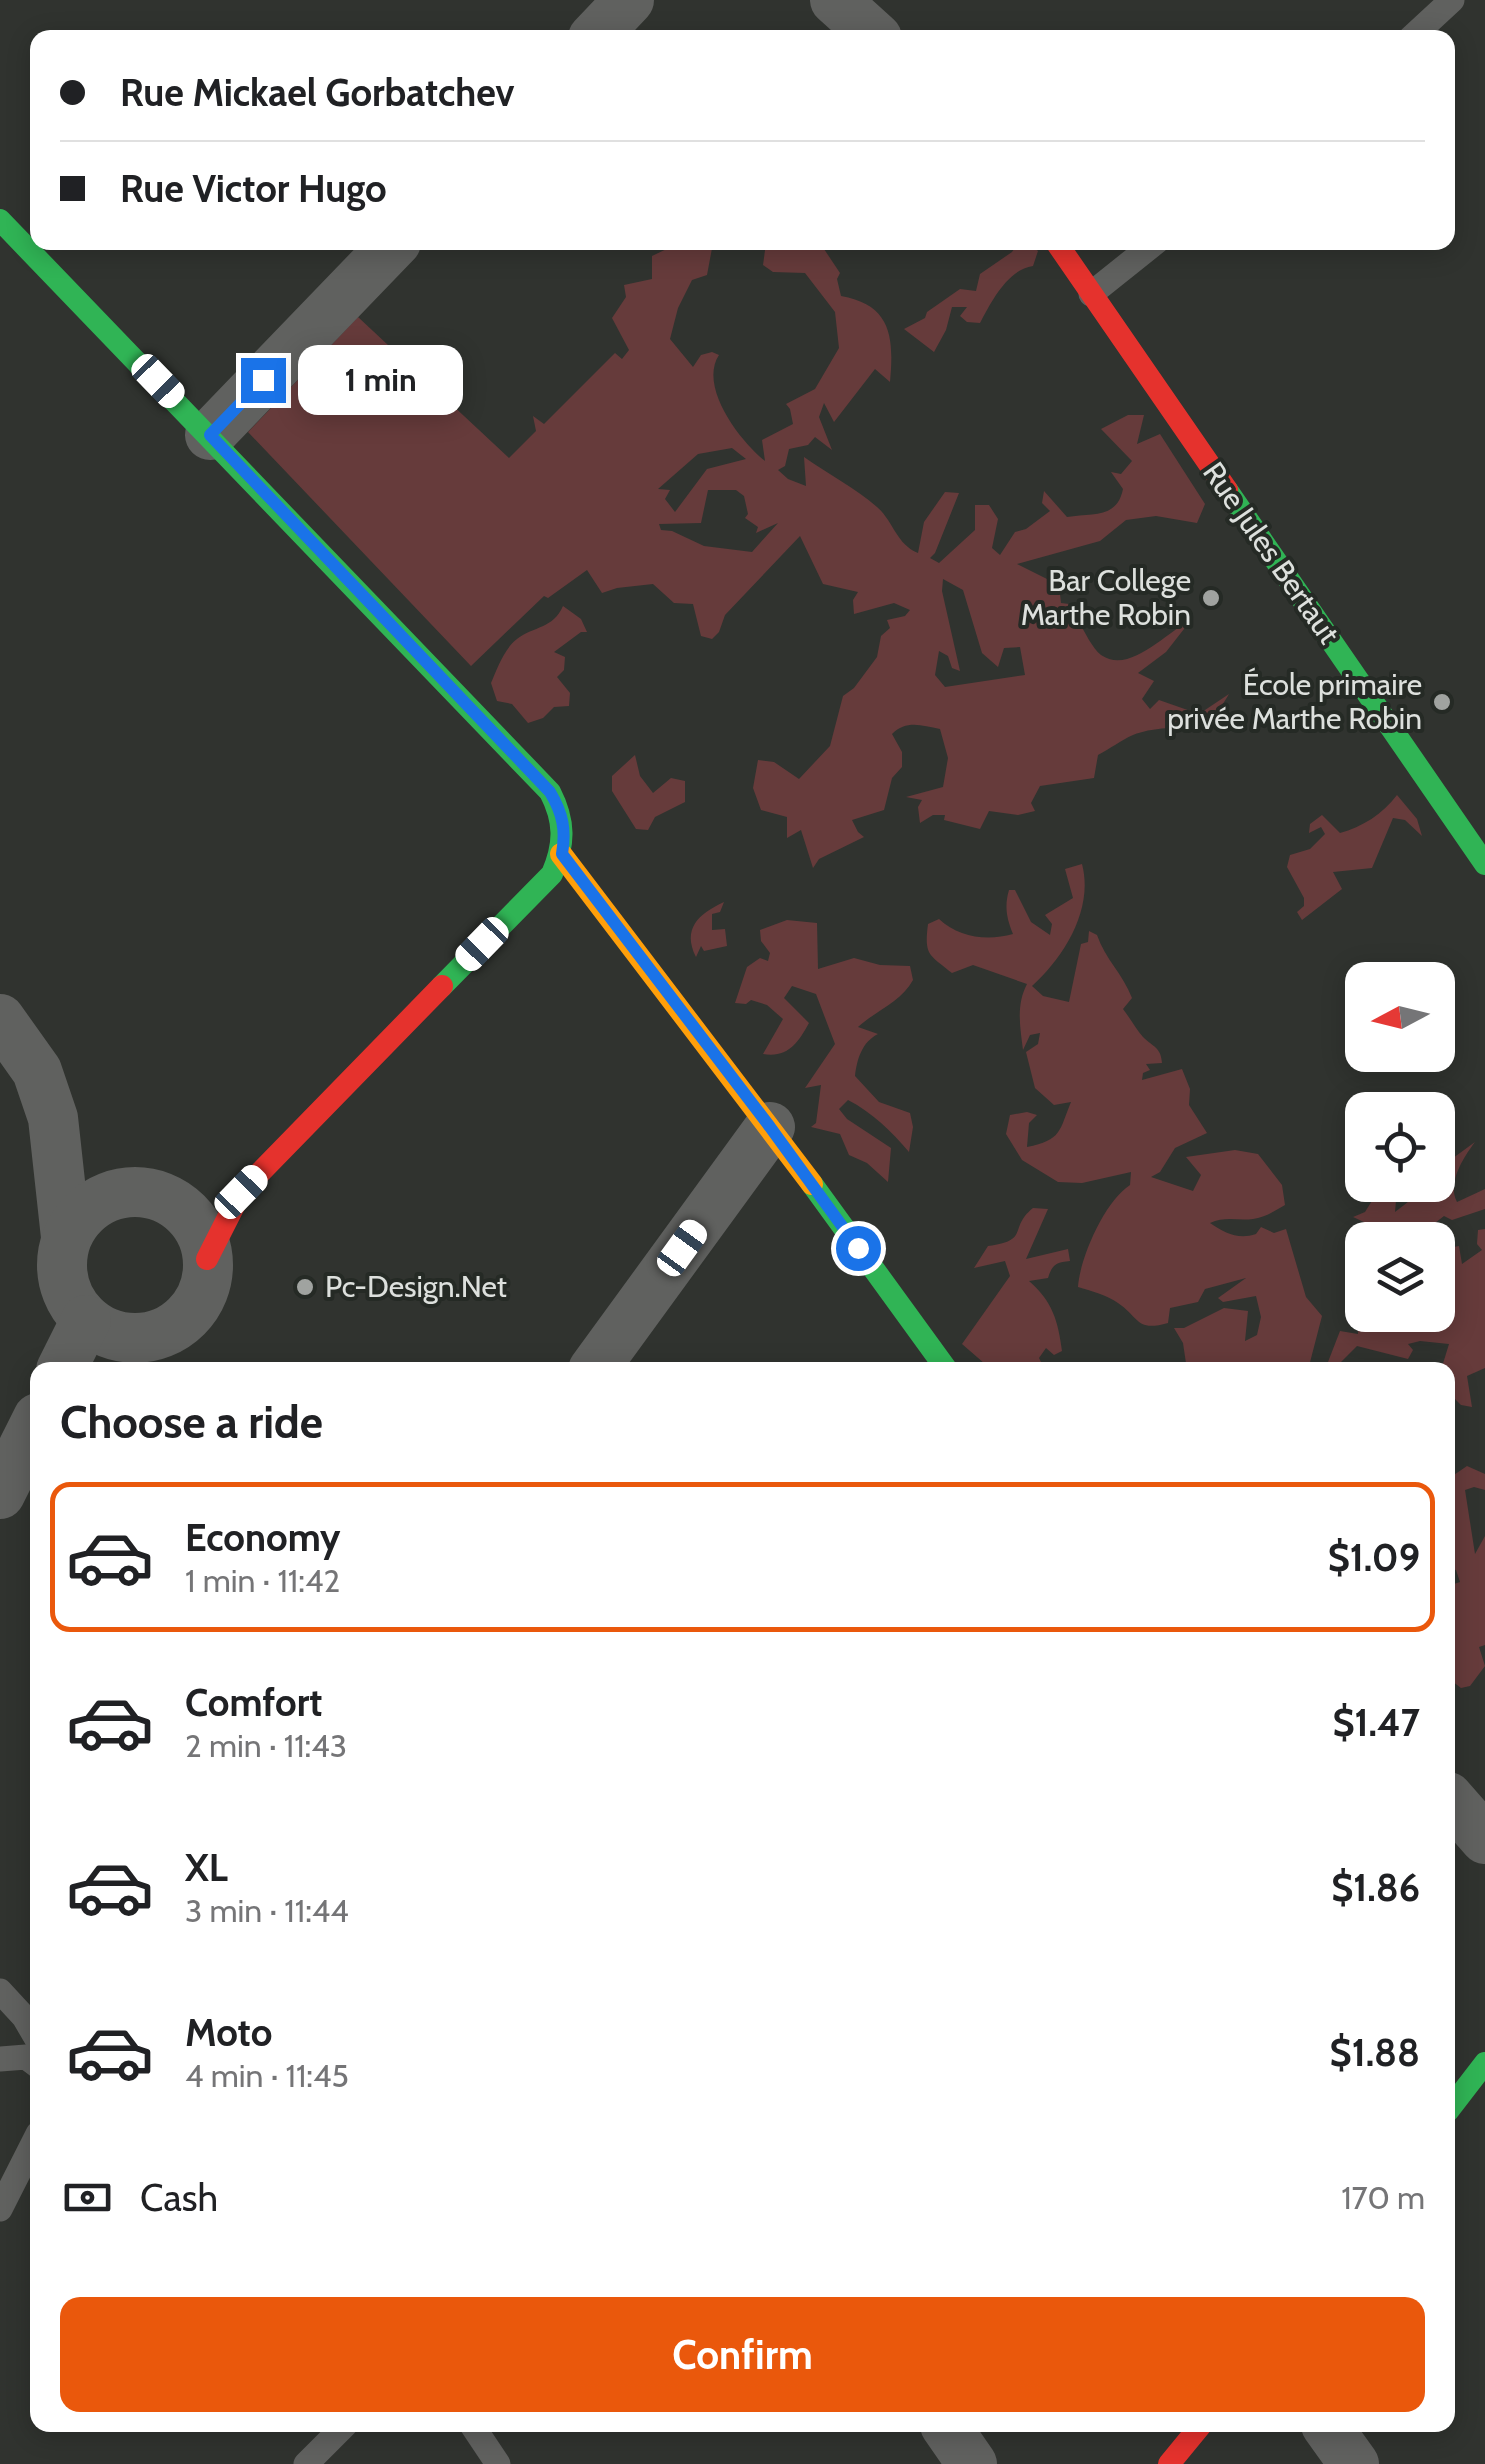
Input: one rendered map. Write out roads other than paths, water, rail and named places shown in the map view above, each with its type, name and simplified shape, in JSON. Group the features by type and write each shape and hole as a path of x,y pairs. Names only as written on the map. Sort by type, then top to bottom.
{"street":[{"path":"601,30 629,0"},
{"path":"835,0 868,30"},
{"path":"0,220 550,792 561,811 565,833 562,854 552,874 241,1192 207,1259"},
{"path":"210,435 388,250"},
{"name":"Rue Jules Bertaut","path":"1061,250 1485,864"},
{"path":"562,854 770,1127 941,1362"},
{"path":"0,1018 37,1071 53,1118 66,1237 64,1287 86,1320 121,1337 129,1354 182,1321 198,1303 206,1282 204,1242 186,1212 152,1193 112,1194 78,1218 66,1237"},
{"path":"53,1118 112,1194"},
{"path":"599,1362 770,1127"},
{"path":"186,1212 241,1192"},
{"path":"65,1362 86,1320"},
{"path":"0,1494 30,1434"},
{"path":"0,1494 30,1470"},
{"path":"1455,1805 1485,1838"},
{"path":"950,2432 972,2464"},
{"path":"1169,2464 1195,2432"},
{"path":"1331,2432 1354,2464"}],"lane":[{"path":"1420,30 1452,0"},
{"path":"1091,294 1146,250"},
{"path":"0,1990 30,2028"},
{"path":"0,2059 30,2060"},
{"path":"0,2209 30,2150"},
{"path":"306,2464 338,2432"},
{"path":"477,2432 498,2464"}],"place":[{"name":"Bar College Marthe Robin","path":"1211,598"},
{"name":"École primaire privée Marthe Robin","path":"1442,702"},
{"name":"Pc-Design.Net","path":"305,1287"}]}
